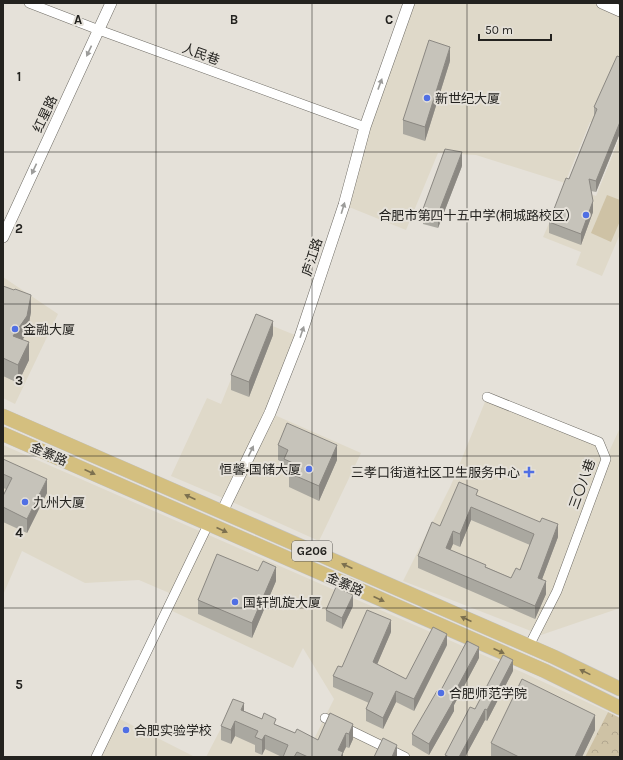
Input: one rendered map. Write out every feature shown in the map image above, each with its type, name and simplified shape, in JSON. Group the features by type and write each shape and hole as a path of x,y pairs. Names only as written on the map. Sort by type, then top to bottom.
{"main road":[{"name":"金寨路","path":"3,416 529,646 620,689"},
{"name":"金寨路","path":"3,434 545,671 620,708"}],"street":[{"name":"人民巷","path":"29,3 365,127"},
{"name":"红星路","path":"3,237 111,3"},
{"name":"庐江路","path":"222,512 270,413 300,337 344,206 365,127 409,3"},
{"path":"602,3 620,11"},
{"name":"三〇八巷","path":"487,397 599,442 606,459 557,591 529,646"},
{"path":"96,757 205,531"},
{"path":"325,718 405,757"}],"shaded area":[{"path":"409,3 602,3 620,11 620,134 590,122 565,183 476,155 438,153 406,230 344,205"},
{"name":"合肥市第四十五中学(桐城路校区）","path":"620,137 620,234 602,276 576,265 581,252 543,237 566,185 596,196"},
{"path":"3,277 58,314 15,404 3,398"},
{"path":"255,319 300,337 270,413 361,453 319,541 171,476 207,398 221,404"},
{"path":"487,397 599,442 606,458 620,428 620,608 541,635 403,581 451,485"},
{"path":"3,445 524,673 608,712 585,757 206,757 231,709 311,745 334,699 303,648 293,668 168,609 174,595 139,580 85,583 22,551 3,595"},
{"name":"合肥实验学校","path":"116,717 195,757 96,757"}],"green space":[{"path":"607,195 620,200 620,221 611,242 591,233"},
{"path":"608,712 620,718 620,757 585,757"}],"building":[{"name":"新世纪大厦","path":"429,40 450,47 425,127 403,120"},
{"path":"617,56 620,57 620,122 596,181 589,179 593,201 581,234 549,222 566,178 569,179 597,109 594,107"},
{"path":"445,149 462,152 438,214 423,209"},
{"path":"3,286 31,295 27,316 13,336 29,342 18,365 3,358"},
{"path":"256,314 273,321 249,382 231,375"},
{"name":"恒馨•国储大厦","path":"287,423 337,445 319,486 289,473 293,463 284,459 288,450 278,445"},
{"path":"3,459 47,479 27,519 3,507 3,496 12,478 3,474"},
{"path":"459,482 478,490 476,495 540,522 542,518 558,524 538,578 546,581 535,606 418,556 432,522 440,526","holes":["471,507 534,534 520,570 516,568 511,578 485,567 486,565 446,548 453,531 460,534"]},
{"name":"国轩凯旋大厦","path":"217,554 258,571 263,561 276,567 252,623 198,600"},
{"path":"336,587 353,595 342,618 326,610"},
{"path":"367,610 391,620 373,662 406,679 433,627 447,634 414,699 396,691 383,718 366,709 373,693 333,676 338,666 342,667"},
{"path":"467,641 479,647 451,699 454,700 429,744 412,734 437,691 440,692"},
{"path":"503,655 513,660 487,710 485,709 459,757 449,757 445,755 470,707 475,709"},
{"path":"522,679 595,715 575,757 519,757 491,743"},
{"path":"233,699 244,703 241,710 262,719 264,713 276,719 274,724 295,733 297,729 318,740 330,713 353,724 349,734 346,733 338,750 343,752 341,757 308,757 297,752 294,757 283,757 288,745 265,735 262,740 255,737 258,731 235,721 231,730 221,726"},
{"path":"383,738 397,745 392,757 374,757"}],"place":[{"name":"新世纪大厦","path":"427,98"},
{"name":"合肥市第四十五中学(桐城路校区）","path":"586,215"},
{"name":"金融大厦","path":"15,329"},
{"name":"恒馨•国储大厦","path":"309,469"},
{"name":"三孝口街道社区卫生服务中心","path":"529,472"},
{"name":"九州大厦","path":"25,502"},
{"name":"国轩凯旋大厦","path":"235,602"},
{"name":"合肥师范学院","path":"441,693"},
{"name":"合肥实验学校","path":"126,730"}]}
